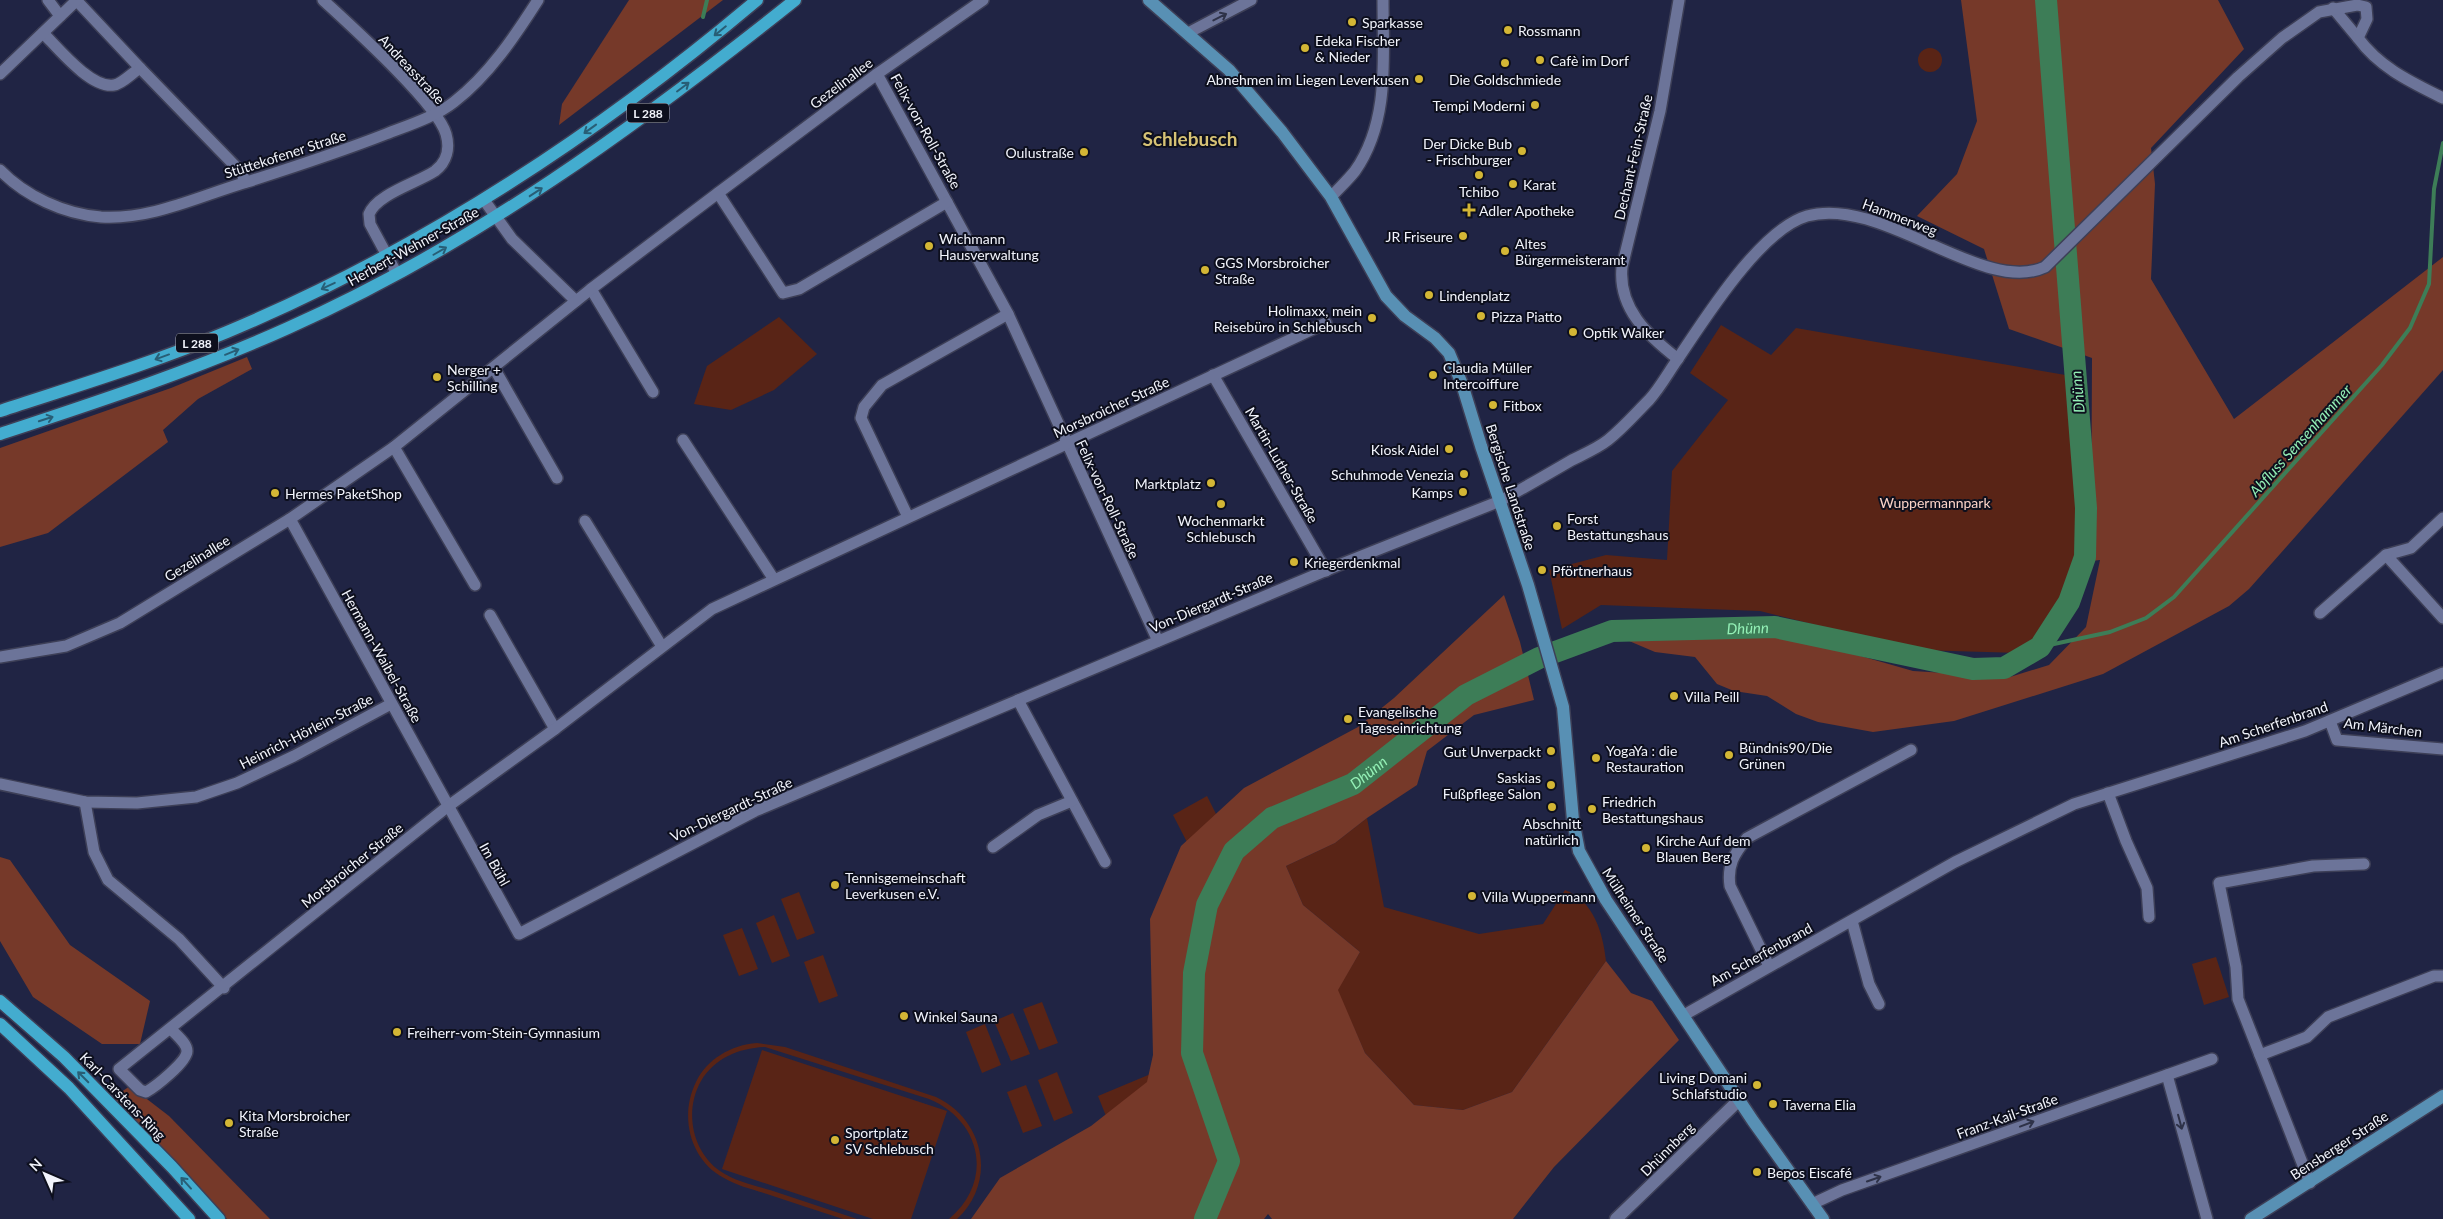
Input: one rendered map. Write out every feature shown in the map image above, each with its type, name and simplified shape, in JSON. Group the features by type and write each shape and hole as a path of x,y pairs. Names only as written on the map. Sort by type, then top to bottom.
{"main road":[{"name":"Herbert-Wehner-Straße","path":"0,411 134,367 227,332 333,284 484,200 546,160 630,99 757,0"},
{"name":"Herbert-Wehner-Straße","path":"0,434 143,386 235,351 290,328 397,274 495,218 569,170 795,0"},
{"path":"1149,0 1229,70 1282,132 1331,197"},
{"name":"Bergische Landstraße","path":"1331,197 1386,296 1405,316 1442,344 1449,353 1462,384 1528,586"},
{"name":"Mülheimer Straße","path":"1528,586 1562,707 1573,820 1579,851 1606,900 1739,1100 1823,1219"},
{"name":"Karl-Carstens-Ring","path":"0,1001 64,1058 172,1168 218,1219"},
{"path":"0,1024 76,1094 189,1219"},
{"name":"Bensberger Straße","path":"2251,1219 2310,1183 2443,1096"}],"street":[{"path":"48,0 60,16"},
{"path":"0,74 77,0 240,171 246,182"},
{"name":"Andreasstraße","path":"323,0 405,80 434,114 446,134 447,151 443,163 432,173 380,200 369,214 370,224 397,274"},
{"name":"Stüttekofener Straße","path":"0,170 16,184 47,202 75,212 101,217 137,215 182,204 313,162 434,114 454,102 484,73 504,50 538,0"},
{"name":"Gezelinallee","path":"0,657 66,646 120,623 290,519 394,447 591,289 878,74 983,0"},
{"path":"1188,33 1251,0"},
{"path":"1331,197 1355,171 1371,139 1378,119 1383,72 1383,0"},
{"name":"Dechant-Fein-Straße","path":"1678,359 1656,343 1640,322 1624,300 1620,281 1660,111 1679,0"},
{"path":"2333,8 2366,7 2367,19 2358,38"},
{"path":"2333,8 2383,65 2443,98"},
{"name":"Hammerweg","path":"1500,502 1608,440 1651,398 1743,266 1789,225 1806,216 1823,213 1844,213 1868,218 1973,261 2012,272 2033,272 2045,267 2238,77 2282,38 2308,18 2333,8"},
{"path":"43,33 88,76 103,86 116,85 140,68"},
{"name":"Felix-von-Roll-Straße","path":"878,74 1008,314 1158,641"},
{"name":"Felix-von-Roll-Straße","path":"718,193 783,293 799,288 947,202"},
{"path":"484,200 495,218 512,239 576,301"},
{"path":"591,289 653,392"},
{"path":"908,517 860,418 864,407 882,385 1008,314"},
{"name":"Morsbroicher Straße","path":"171,1029 184,1044 187,1051 185,1059 154,1087 146,1092 140,1090 119,1069 224,988 447,807 554,729 712,609 773,578 1067,445 1326,323"},
{"path":"494,368 558,478"},
{"name":"Martin-Luther-Straße","path":"1213,375 1326,570"},
{"path":"683,440 773,578"},
{"path":"394,447 474,585"},
{"name":"Von-Diergardt-Straße","path":"519,934 755,811 1326,570 1500,502"},
{"path":"2320,614 2386,555 2412,548 2443,518"},
{"name":"Hermann-Waibel-Straße","path":"290,519 447,807"},
{"path":"585,521 661,646"},
{"path":"2386,555 2443,618"},
{"path":"490,615 554,729"},
{"name":"Am Scherfenbrand","path":"1684,1015 1955,862 2074,804 2330,721 2443,673"},
{"path":"1018,700 1105,862"},
{"name":"Heinrich-Hörlein-Straße","path":"0,784 85,802 137,803 196,797 237,783 294,756 391,704"},
{"name":"Am Märchen","path":"2330,721 2337,740 2443,749"},
{"path":"1769,966 1730,886 1728,872 1732,856 1747,838 1911,750"},
{"path":"2108,793 2126,841 2147,888 2149,917"},
{"path":"993,847 1038,815 1072,801"},
{"path":"85,802 94,852 108,880 179,940 224,988"},
{"name":"Im Bühl","path":"447,807 519,934"},
{"path":"2310,1183 2238,999 2236,967 2219,884 2313,866 2364,864"},
{"path":"1852,921 1869,984 1879,1004"},
{"path":"2260,1055 2307,1037 2328,1016 2434,976 2443,976"},
{"name":"Franz-Kail-Straße","path":"1812,1204 1842,1190 2212,1059"},
{"path":"2168,1074 2207,1219"},
{"name":"Dhünnberg","path":"1616,1219 1739,1100"}],"green space":[{"path":"1930,48 1935,49 1941,55 1941,65 1935,71 1930,72 1925,71 1919,65 1918,60 1919,55 1925,49"},
{"path":"779,317 817,354 774,390 731,410 694,404 707,366"},
{"name":"Wuppermannpark","path":"1721,325 1771,355 1796,328 2077,377 2084,517 2076,595 2021,653 1916,650 1760,611 1601,605 1562,629 1549,570 1606,555 1667,560 1672,471 1728,400 1690,373"},
{"path":"1207,796 1217,816 1189,846 1173,815"},
{"path":"1367,818 1384,907 1479,934 1543,924 1565,890 1583,902 1595,919 1606,961 1512,1092 1463,1110 1414,1105 1365,1053 1337,990 1360,952 1303,905 1286,866 1335,843"},
{"path":"799,892 815,933 797,940 781,899"},
{"path":"774,915 790,956 772,963 756,923"},
{"path":"742,928 758,969 739,976 723,935"},
{"path":"823,955 838,996 819,1003 804,962"},
{"path":"2216,957 2229,997 2204,1005 2192,964"},
{"path":"1042,1002 1058,1043 1039,1050 1023,1009"},
{"path":"1013,1013 1030,1054 1011,1061 994,1021"},
{"path":"985,1024 1001,1065 982,1073 966,1032"},
{"path":"757,1043 785,1047 936,1097 953,1107 966,1121 975,1136 980,1153 981,1170 977,1188 970,1204 957,1219 949,1219 963,1204 972,1187 976,1170 976,1153 970,1137 961,1122 947,1109 929,1099 765,1047 737,1052 721,1060 713,1066 701,1081 693,1105 692,1117 697,1142 710,1163 731,1177 857,1219 843,1219 745,1187 729,1181 712,1170 696,1149 691,1136 688,1123 688,1109 691,1095 701,1074 713,1060 729,1050"},
{"name":"Sportplatz SV Schlebusch","path":"762,1050 947,1111 911,1219 873,1219 722,1169"},
{"path":"1057,1072 1073,1113 1054,1121 1038,1080"},
{"path":"1153,1073 1158,1085 1108,1121 1098,1096"},
{"path":"1026,1085 1042,1126 1023,1133 1007,1092"}],"shaded area":[{"path":"629,0 723,0 559,125 562,104"},
{"path":"1961,0 2218,0 2244,49 2151,148 2155,184 2151,279 2234,419 2443,257 2443,370 2249,589 2229,606 2103,674 1954,721 1873,732 1818,722 1796,714 1767,696 1734,691 1717,684 1695,657 1655,652 1622,638 1623,628 1649,630 1689,627 1749,628 1805,640 1913,671 2010,677 2049,665 2086,627 2100,560 2091,561 2092,358 2009,329 1984,249 1917,216 1957,174 1977,121"},
{"path":"247,357 252,369 198,399 163,430 168,442 48,533 0,547 0,448 171,388"},
{"path":"1504,595 1520,642 1534,700 1474,715 1427,751 1417,785 1367,818 1335,843 1286,866 1303,905 1360,952 1338,990 1365,1053 1414,1105 1463,1110 1512,1092 1606,961 1631,993 1652,1001 1679,1040 1554,1167 1513,1219 1272,1219 1268,1214 1264,1219 971,1219 1000,1178 1091,1126 1147,1082 1153,1055 1150,919 1181,846 1244,788 1358,727 1394,698"},
{"path":"0,857 10,860 70,945 150,1001 140,1044 102,1044 33,997 0,941"},
{"path":"130,1086 169,1116 270,1219 227,1219 114,1097"}],"waterway":[{"path":"703,17 707,0"},
{"name":"Dhünn","path":"1205,1219 1229,1161 1192,1053 1194,973 1207,905 1234,851 1272,818 1353,784 1466,695 1539,658 1612,631 1775,627 1973,669 2004,668 2040,647 2069,602 2085,557 2086,508 2046,0"},
{"name":"Abfluss Sensenhammer","path":"2040,647 2110,632 2146,618 2174,597 2382,365 2410,328 2429,284 2434,189 2443,143"}],"place":[{"name":"Sparkasse","path":"1352,22"},
{"name":"Rossmann","path":"1508,30"},
{"name":"Edeka Fischer & Nieder","path":"1305,48"},
{"name":"Cafè im Dorf","path":"1540,60"},
{"name":"Die Goldschmiede","path":"1505,63"},
{"name":"Abnehmen im Liegen Leverkusen","path":"1419,79"},
{"name":"Tempi Moderni","path":"1535,105"},
{"name":"Der Dicke Bub - Frischburger","path":"1522,151"},
{"name":"Oulustraße","path":"1084,152"},
{"name":"Tchibo","path":"1479,175"},
{"name":"Karat","path":"1513,184"},
{"name":"Adler Apotheke","path":"1469,210"},
{"name":"JR Friseure","path":"1463,236"},
{"name":"Wichmann Hausverwaltung","path":"929,246"},
{"name":"Altes Bürgermeisteramt","path":"1505,251"},
{"name":"GGS Morsbroicher Straße","path":"1205,270"},
{"name":"Lindenplatz","path":"1429,295"},
{"name":"Pizza Piatto","path":"1481,316"},
{"name":"Holimaxx, mein Reisebüro in Schlebusch","path":"1372,318"},
{"name":"Optik Walker","path":"1573,332"},
{"name":"Claudia Müller Intercoiffure","path":"1433,375"},
{"name":"Nerger + Schilling","path":"437,377"},
{"name":"Fitbox","path":"1493,405"},
{"name":"Kiosk Aidel","path":"1449,449"},
{"name":"Schuhmode Venezia","path":"1464,474"},
{"name":"Marktplatz","path":"1211,483"},
{"name":"Kamps","path":"1463,492"},
{"name":"Hermes PaketShop","path":"275,493"},
{"name":"Wochenmarkt Schlebusch","path":"1221,504"},
{"name":"Forst Bestattungshaus","path":"1557,526"},
{"name":"Kriegerdenkmal","path":"1294,562"},
{"name":"Pförtnerhaus","path":"1542,570"},
{"name":"Villa Peill","path":"1674,696"},
{"name":"Evangelische Tageseinrichtung","path":"1348,719"},
{"name":"Gut Unverpackt","path":"1551,751"},
{"name":"Bündnis90/Die Grünen","path":"1729,755"},
{"name":"YogaYa : die Restauration","path":"1596,758"},
{"name":"Saskias Fußpflege Salon","path":"1551,785"},
{"name":"Abschnitt natürlich","path":"1552,807"},
{"name":"Friedrich Bestattungshaus","path":"1592,809"},
{"name":"Kirche Auf dem Blauen Berg","path":"1646,848"},
{"name":"Tennisgemeinschaft Leverkusen e.V.","path":"835,885"},
{"name":"Villa Wuppermann","path":"1472,896"},
{"name":"Winkel Sauna","path":"904,1016"},
{"name":"Freiherr-vom-Stein-Gymnasium","path":"397,1032"},
{"name":"Living Domani Schlafstudio","path":"1757,1085"},
{"name":"Taverna Elia","path":"1773,1104"},
{"name":"Kita Morsbroicher Straße","path":"229,1123"},
{"name":"Sportplatz SV Schlebusch","path":"835,1140"},
{"name":"Bepos Eiscafé","path":"1757,1172"}],"district":[{"name":"Schlebusch","path":"1190,138"}]}
